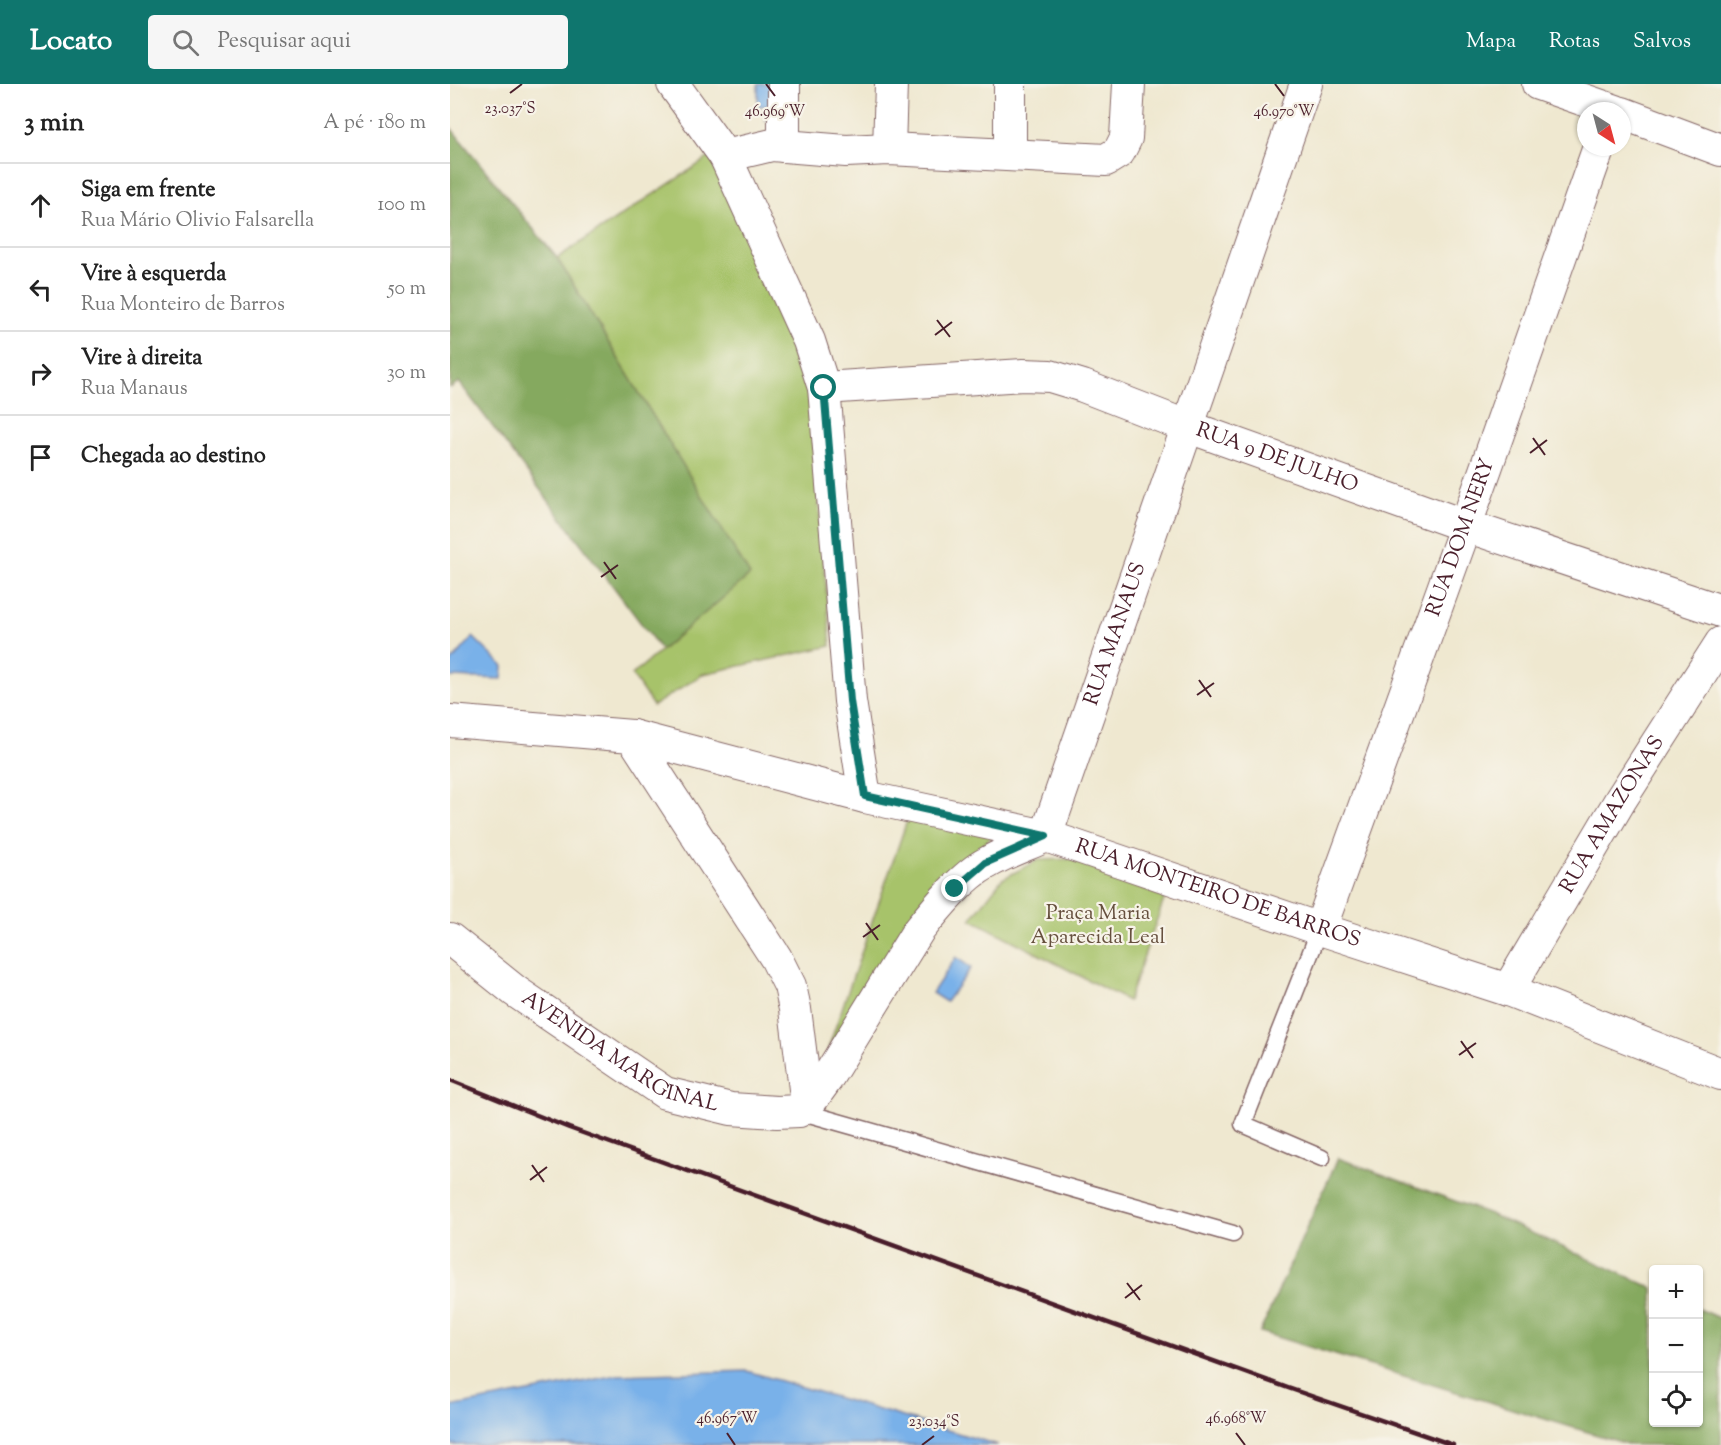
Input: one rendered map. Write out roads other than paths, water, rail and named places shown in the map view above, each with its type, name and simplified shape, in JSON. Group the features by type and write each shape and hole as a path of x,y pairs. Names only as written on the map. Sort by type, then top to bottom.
{"street":[{"path":"674,84 725,156 809,340 824,388 850,701 865,796"},
{"path":"784,84 784,146"},
{"path":"889,149 891,84"},
{"path":"1010,84 1010,154"},
{"path":"725,156 772,145 846,151 889,149 1106,160 1119,152 1126,138 1129,84"},
{"name":"RUA MANAUS","path":"1046,836 1306,84"},
{"path":"1538,84 1603,102"},
{"path":"1631,112 1721,150"},
{"name":"RUA DOM NERY","path":"1320,929 1466,526 1596,156"},
{"name":"RUA 9 DE JULHO","path":"824,388 1023,375 1050,376 1466,526 1721,611"},
{"name":"RUA AMAZONAS","path":"1508,990 1621,800 1721,643"},
{"name":"RUA MONTEIRO DE BARROS","path":"450,722 632,736 865,796 1046,836 1508,990 1721,1074"},
{"path":"632,736 776,958 790,987 795,1009 803,1108"},
{"path":"803,1108 826,1080 918,931 935,910 985,863 1046,836"},
{"name":"AVENIDA MARGINAL","path":"450,939 515,991 665,1094 730,1109 777,1112 803,1108"}],"lane":[{"path":"1320,929 1243,1124 1322,1158"},
{"path":"803,1108 1233,1234"}],"water":[{"path":"758,84 776,84 775,120 765,120 766,106 758,106"},
{"path":"473,637 503,666 502,679 450,677 450,663"},
{"path":"956,957 971,968 946,1002 932,993"},
{"path":"747,1371 998,1445 450,1445 450,1407 617,1375"}],"railway":[{"path":"450,1080 569,1128 1288,1388 1453,1445"}],"park label":[{"name":"Praça Maria Aparecida Leal","path":"1098,926"}]}
